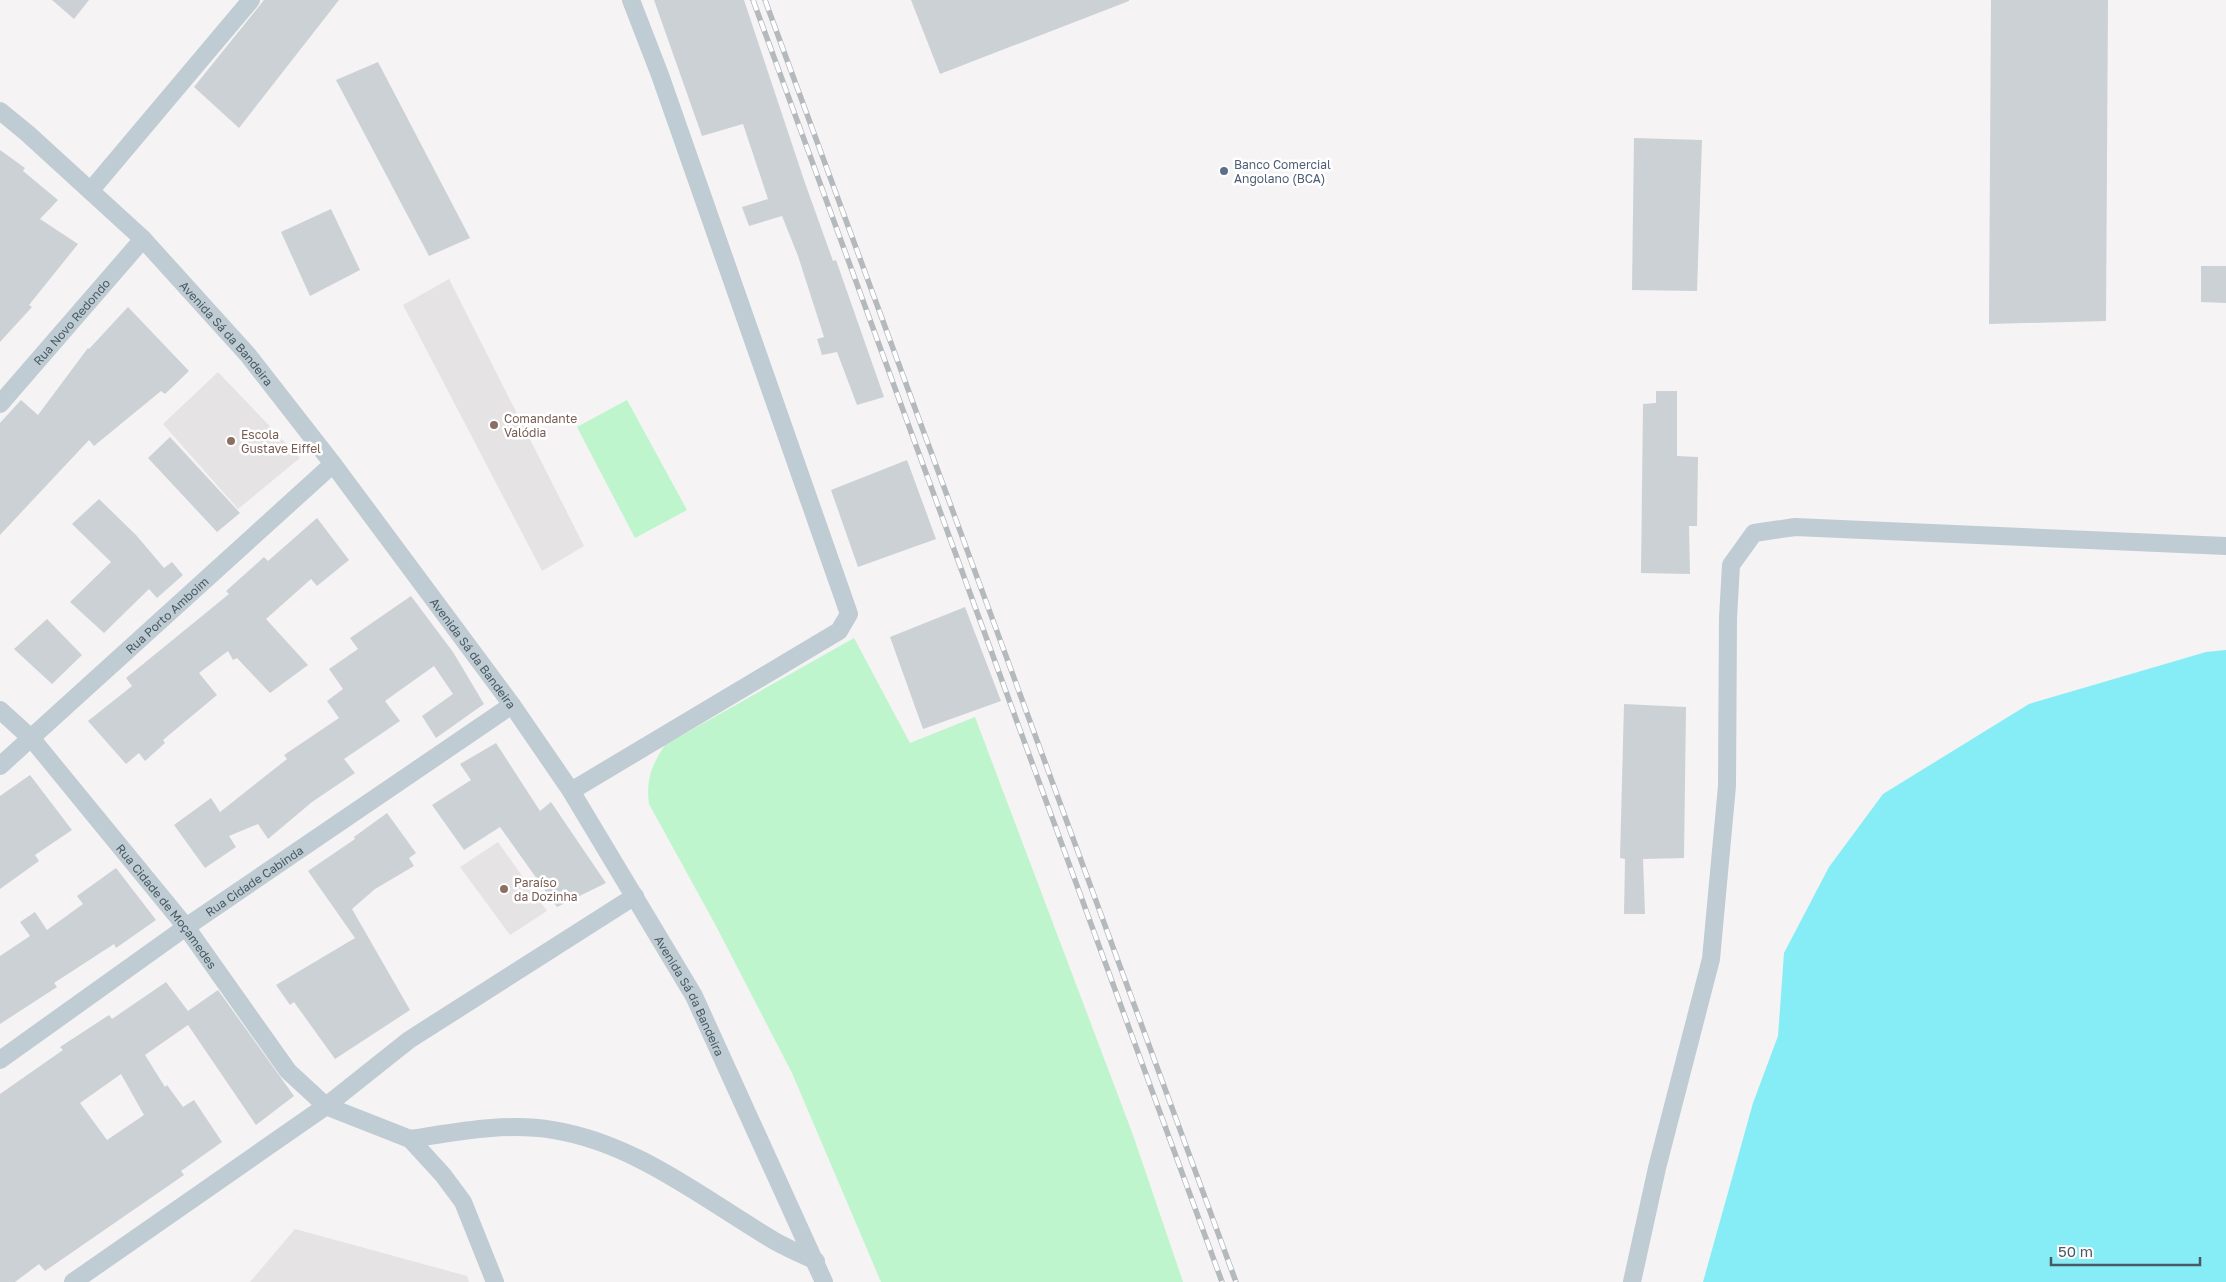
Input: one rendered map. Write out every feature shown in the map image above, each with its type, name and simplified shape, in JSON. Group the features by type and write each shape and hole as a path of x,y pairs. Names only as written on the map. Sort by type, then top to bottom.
{"street":[{"path":"91,190 251,0"},
{"path":"571,791 839,631 850,614 667,93 631,0"},
{"name":"Avenida Sá da Bandeira","path":"0,111 143,238 248,355 333,464 512,705 571,791 694,996 824,1282"},
{"name":"Rua Novo Redondo","path":"0,404 143,238"},
{"name":"Rua Porto Amboim","path":"0,766 333,464"},
{"path":"1632,1282 1657,1168 1711,959 1727,786 1728,618 1731,565 1754,532 1795,527 2226,546"},
{"name":"Rua Cidade Cabinda","path":"0,1060 186,927 512,705"},
{"name":"Rua Cidade de Moçamedes","path":"0,710 32,739 186,927 288,1071 326,1106"},
{"path":"73,1282 326,1106 409,1040 635,896"},
{"path":"326,1106 410,1139 443,1175 463,1202 495,1282"},
{"path":"410,1139 486,1128 552,1130 605,1144 660,1170 769,1238 816,1261"}],"shaded area":[{"name":"Comandante Valódia","path":"449,279 584,546 542,571 403,305"},
{"name":"Escola Gustave Eiffel","path":"218,372 300,458 238,509 163,424"},
{"name":"Paraíso da Dozinha","path":"498,842 547,911 510,935 460,867"},
{"path":"295,1229 467,1276 469,1282 250,1282"}],"green space":[{"path":"627,400 687,510 635,538 577,427"},
{"path":"854,638 910,743 975,717 1133,1135 1183,1282 881,1282 792,1073 715,924 649,804 648,795 651,773 665,745"}],"water":[{"path":"2226,650 2226,1282 1703,1282 1753,1103 1778,1036 1784,953 1829,867 1883,794 2029,704 2206,652"}],"building":[{"path":"52,0 89,0 74,19"},
{"path":"264,0 339,0 239,128 194,87"},
{"path":"654,0 744,0 805,183 833,261 836,260 884,397 857,405 837,352 822,355 817,339 824,337 798,256 782,216 749,226 742,207 768,199 743,124 702,136"},
{"path":"911,0 1129,0 1129,1 940,74"},
{"path":"1991,0 2108,0 2106,321 1989,324"},
{"path":"378,62 470,238 429,256 336,80"},
{"path":"1634,138 1702,140 1697,291 1632,290"},
{"path":"0,150 25,168 23,171 58,200 40,219 78,244 29,305 32,307 0,342"},
{"path":"331,209 360,270 310,296 281,232"},
{"path":"2201,266 2226,266 2226,303 2201,302"},
{"path":"128,307 189,371 165,394 161,391 94,446 89,440 0,535 0,423 21,400 38,415 88,348"},
{"path":"1656,391 1677,391 1677,456 1698,457 1697,526 1689,526 1690,574 1641,573 1643,404 1656,403"},
{"path":"170,437 240,513 217,532 148,458"},
{"path":"907,460 936,539 858,567 831,490"},
{"path":"99,499 136,535 164,568 172,562 183,575 157,598 149,589 104,633 70,602 111,562 72,524"},
{"path":"317,518 349,560 317,586 311,579 266,619 308,665 270,693 237,658 233,660 228,651 199,673 217,695 163,740 165,743 145,761 139,753 126,764 88,721 132,686 126,678 229,594 226,591 264,557 268,561"},
{"path":"411,596 453,652 484,704 436,738 422,716 453,694 434,666 385,701 400,721 344,759 355,773 312,802 268,839 258,824 229,836 236,847 205,868 174,825 211,798 220,812 287,759 284,755 339,718 327,701 343,689 329,669 358,649 350,638"},
{"path":"965,607 1001,701 923,729 890,637"},
{"path":"47,619 82,655 52,684 14,649"},
{"path":"1624,704 1686,707 1684,858 1643,859 1645,914 1624,914 1625,859 1620,858"},
{"path":"496,743 540,811 551,802 606,883 557,907 500,827 464,850 432,805 471,780 460,764"},
{"path":"30,775 72,830 35,855 39,861 0,889 0,796"},
{"path":"387,813 416,853 409,858 414,866 375,889 352,909 410,1010 335,1059 294,1002 290,1005 276,985 355,938 308,871 355,839 354,837"},
{"path":"116,868 156,920 116,948 114,944 54,983 57,987 0,1024 0,956 30,936 20,922 35,912 47,930 83,904 77,896"},
{"path":"166,982 188,1011 218,990 294,1096 256,1125 188,1025 145,1055 165,1087 167,1085 183,1107 194,1100 222,1142 181,1171 184,1175 45,1271 39,1264 15,1282 0,1282 0,1094 63,1050 60,1047 109,1015 112,1019","holes":["121,1074 144,1115 107,1140 80,1103"]}],"railway":[{"path":"753,0 1222,1282"},
{"path":"765,0 1236,1282"}],"place":[{"name":"Banco Comercial Angolano (BCA)","path":"1224,171"},
{"name":"Comandante Valódia","path":"494,425"},
{"name":"Escola Gustave Eiffel","path":"231,441"},
{"name":"Paraíso da Dozinha","path":"504,889"}]}
